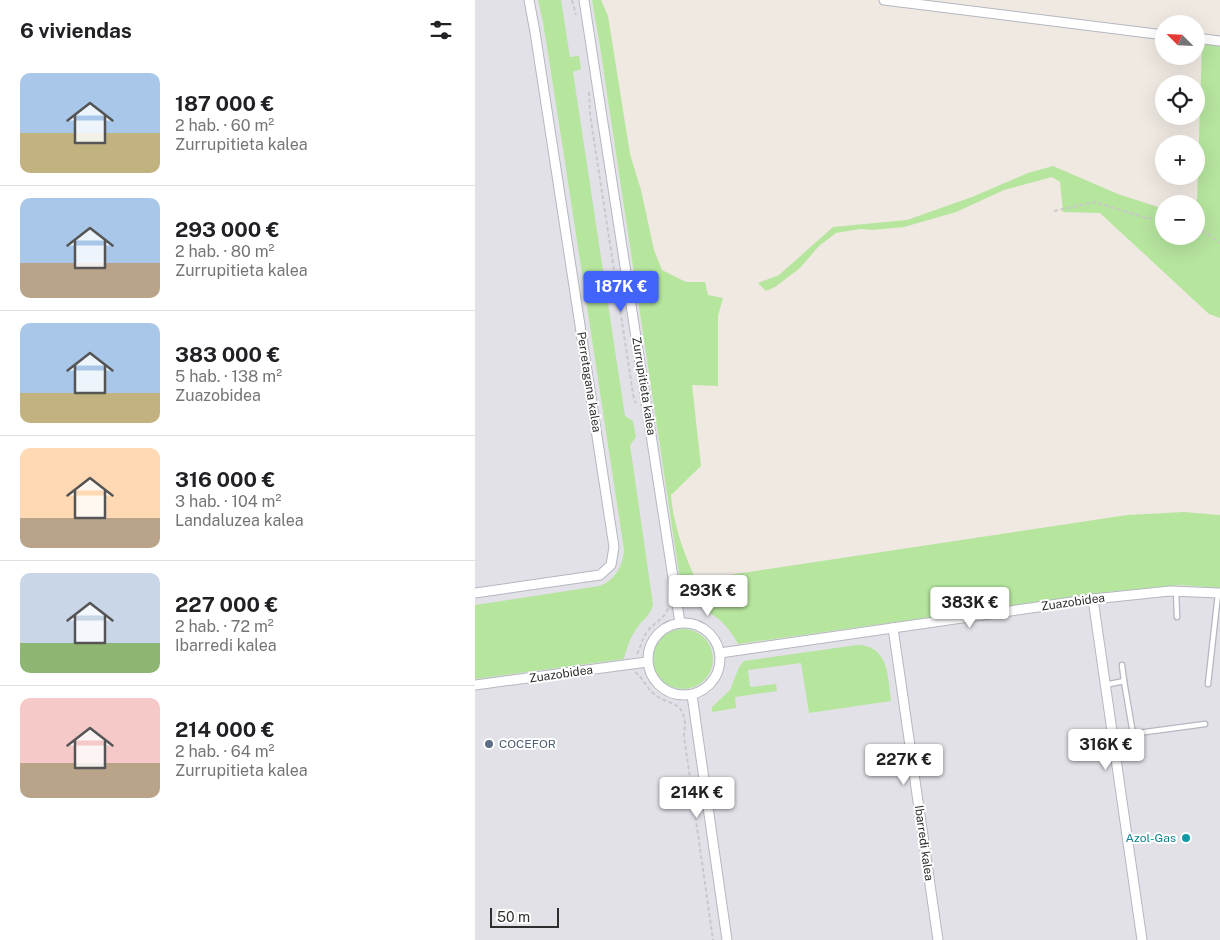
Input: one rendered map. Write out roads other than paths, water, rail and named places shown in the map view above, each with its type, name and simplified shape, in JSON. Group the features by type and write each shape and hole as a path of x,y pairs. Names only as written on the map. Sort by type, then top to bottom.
{"street":[{"name":"Perretagana kalea","path":"475,593 599,575 611,565 614,547 529,0"},
{"name":"Zurrupitieta kalea","path":"584,0 680,623"},
{"path":"884,0 1155,34"},
{"path":"1205,39 1220,41"},
{"name":"Zuazobidea","path":"720,653 1093,599 1176,591 1219,592"},
{"path":"1093,599 1142,940"},
{"path":"680,623 689,623 706,630 717,644 720,653 720,662 714,680 708,687 692,695 674,695 666,691 653,679 647,662 652,640 669,626 680,623"},
{"name":"Ibarredi kalea","path":"893,628 938,940"},
{"name":"Zuazobidea","path":"475,685 647,662"},
{"path":"692,695 727,940"}],"lane":[{"path":"1176,591 1177,617"},
{"path":"1207,684 1218,613 1219,592"},
{"path":"1122,665 1131,728 1134,732 1205,724"},
{"path":"1105,685 1124,681"}],"place":[{"name":"COCEFOR","path":"489,744"},
{"name":"Azol-Gas","path":"1186,838"}]}
